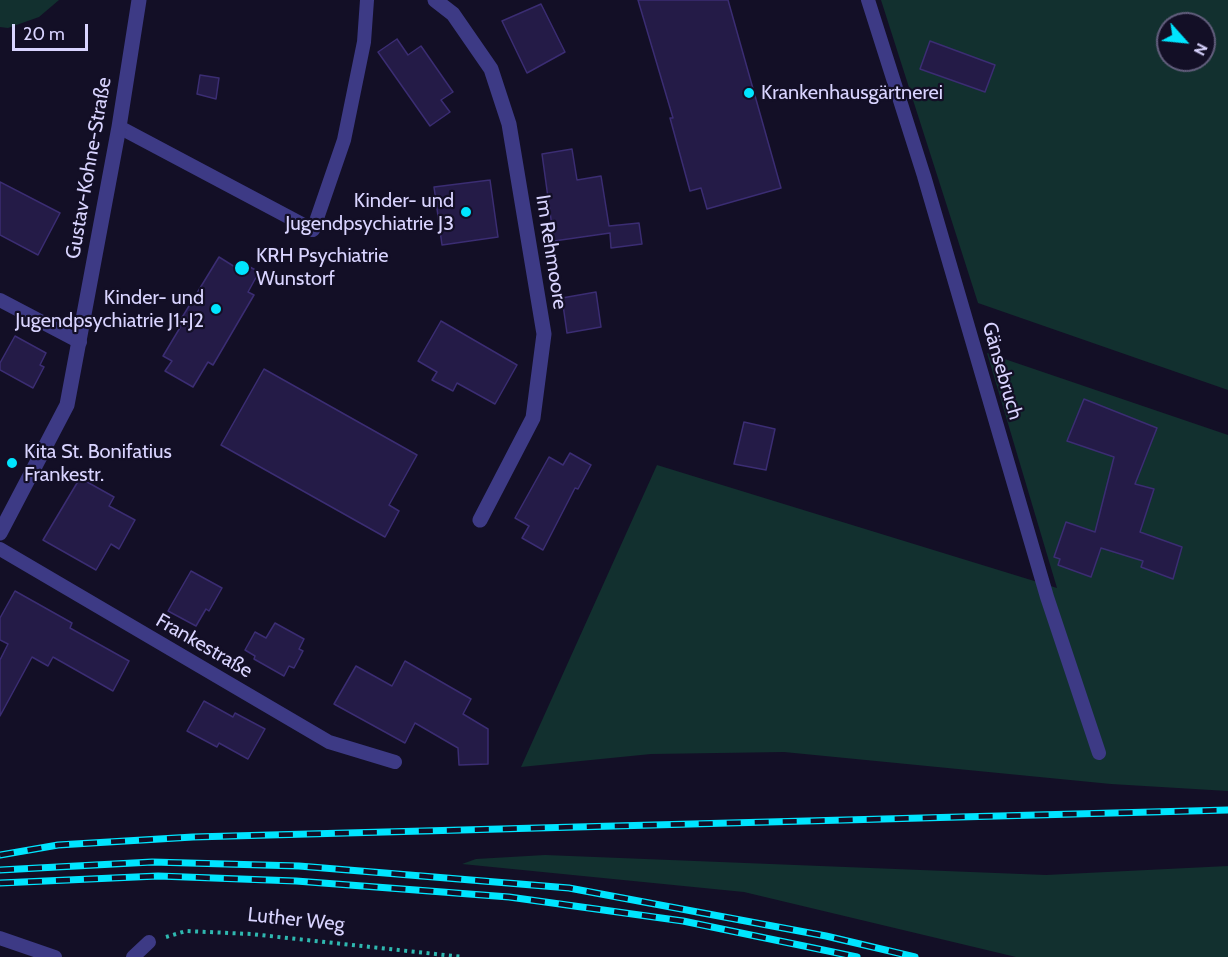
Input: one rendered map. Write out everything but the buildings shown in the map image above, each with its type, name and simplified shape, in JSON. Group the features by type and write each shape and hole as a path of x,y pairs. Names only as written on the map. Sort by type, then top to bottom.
{"street":[{"name":"Gustav-Kohne-Straße","path":"0,533 67,405 139,0"},
{"name":"Im Rehmoore","path":"435,0 453,14 491,69 509,124 544,334 533,418 480,520"}],"lane":[{"path":"118,127 313,230 344,140 364,42 367,0"},
{"name":"Gänsebruch","path":"868,0 924,176 1047,597 1100,753"},
{"path":"0,300 80,342"},
{"name":"Frankestraße","path":"0,549 329,742 395,762"},
{"path":"0,938 55,957"},
{"path":"133,957 149,942"}],"path":[{"name":"Luther Weg","path":"149,942 186,931 252,934 422,955 463,957"}],"green space":[{"path":"0,0 59,0 39,17 8,28 0,27"},
{"path":"881,0 1228,0 1228,390 978,303"},
{"path":"987,353 1228,435 1228,791 1111,784 784,752 651,754 521,767 657,465 1057,588"},
{"path":"545,855 1046,875 1228,866 1228,957 1016,957 744,892 462,864 476,859"}],"railway":[{"path":"0,855 58,845 193,837 1228,810"},
{"path":"0,870 152,862 299,866 569,888 826,936 915,957"},
{"path":"0,883 158,876 296,881 509,897 683,921 857,957"}],"place":[{"name":"Krankenhausgärtnerei","path":"749,93"},
{"name":"Kinder- und Jugendpsychiatrie J3","path":"466,212"},
{"name":"KRH Psychiatrie Wunstorf","path":"242,268"},
{"name":"Kinder- und Jugendpsychiatrie J1+J2","path":"216,309"},
{"name":"Kita St. Bonifatius Frankestr.","path":"12,463"}]}
